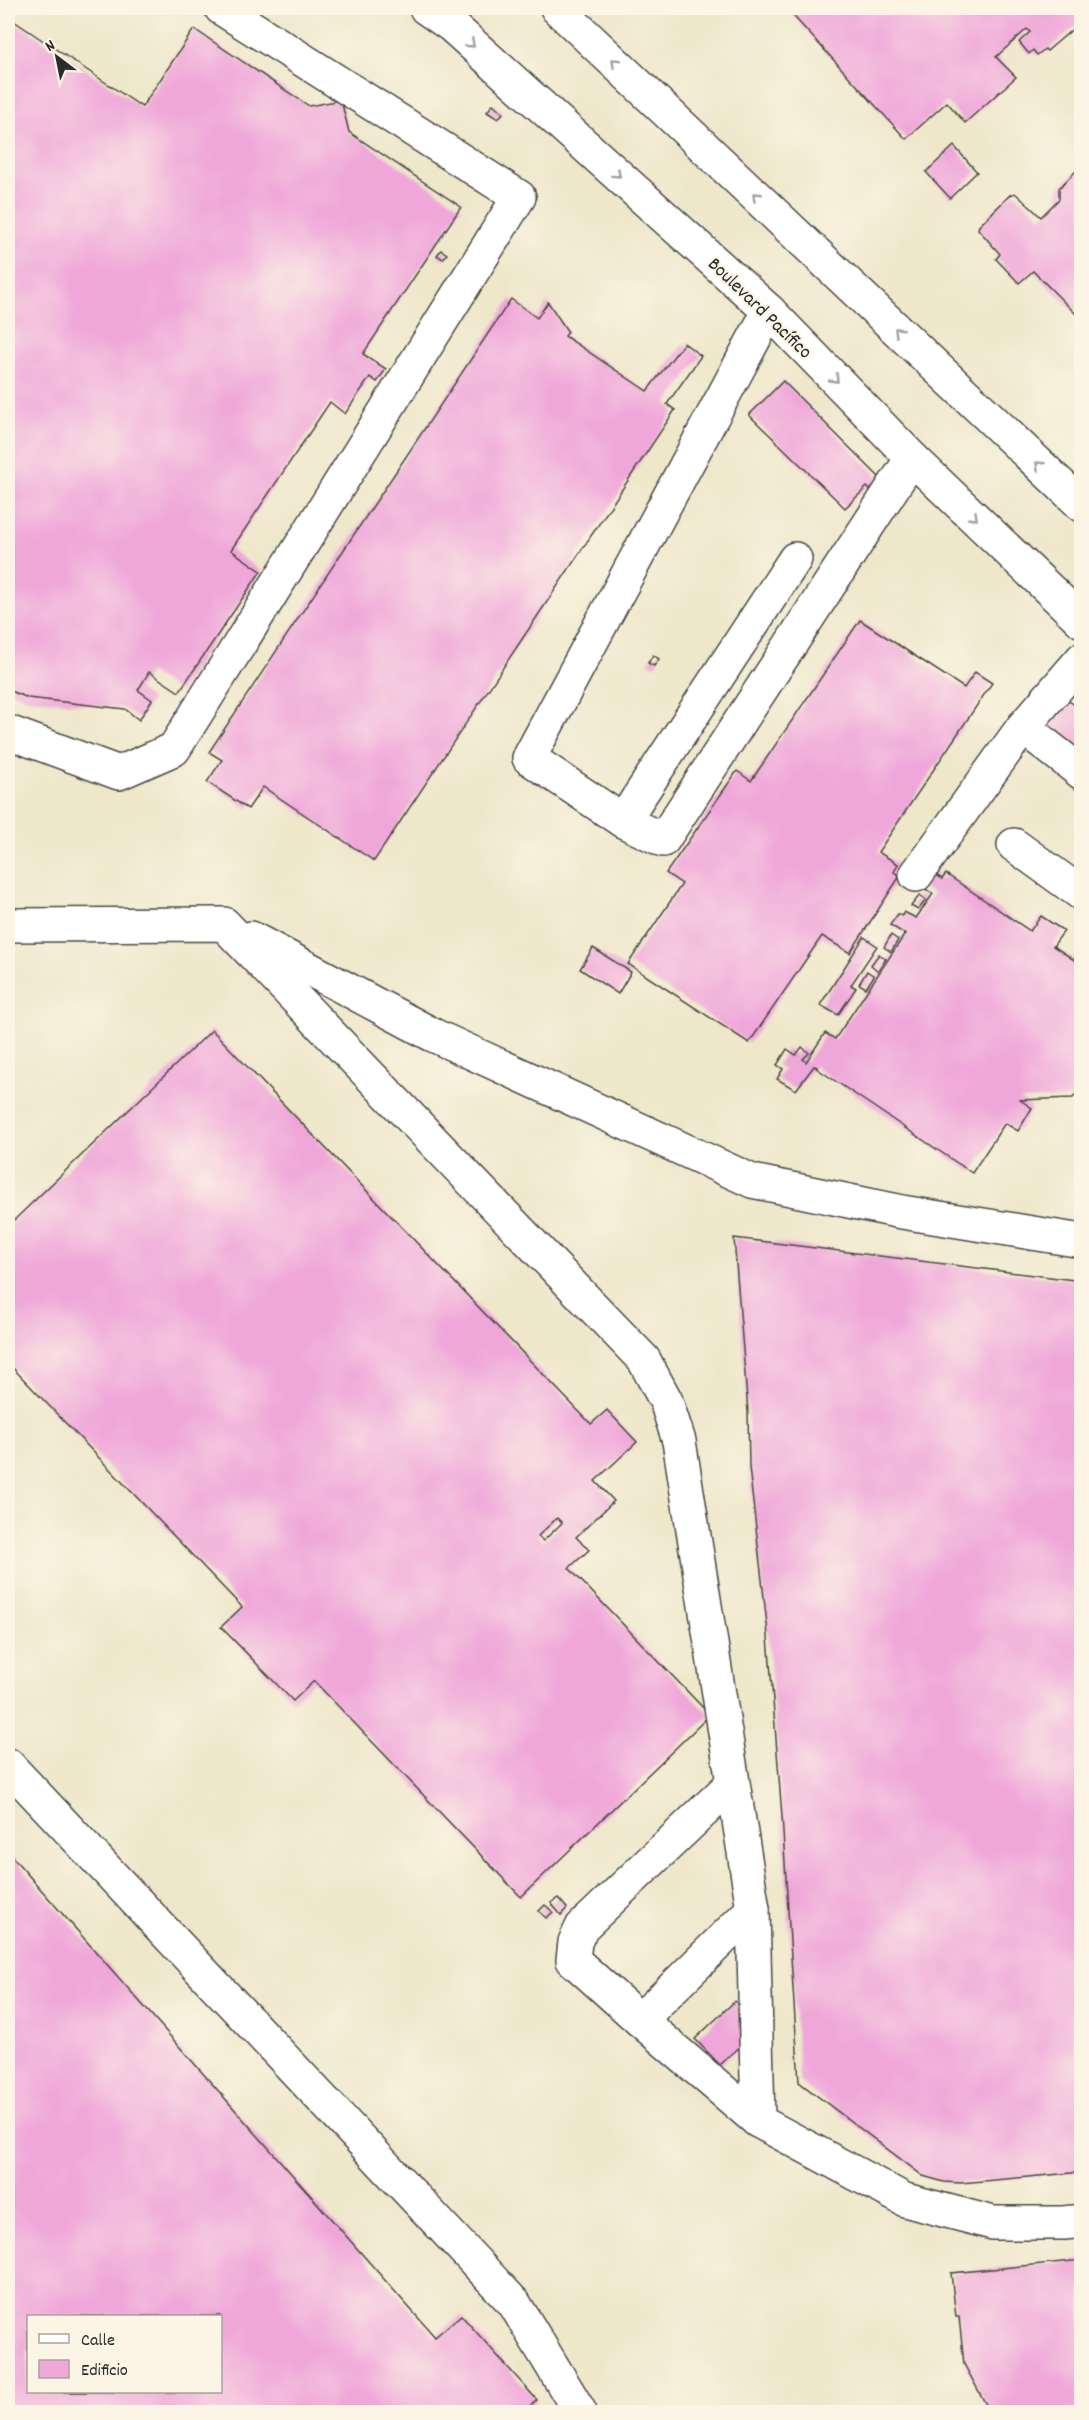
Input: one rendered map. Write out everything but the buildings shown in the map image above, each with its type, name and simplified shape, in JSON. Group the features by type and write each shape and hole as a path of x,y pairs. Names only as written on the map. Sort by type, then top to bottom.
{"main road":[{"path":"8,732 119,773 174,749 519,197 222,8"},
{"name":"Boulevard Pacífico","path":"426,8 452,26 769,311 912,458 1082,621"},
{"path":"557,8 1082,505"},
{"path":"769,311 529,758 623,821 663,840 912,458"},
{"path":"623,821 795,559"},
{"path":"916,875 1023,727 1082,659"},
{"path":"1023,727 1082,773"},
{"path":"1014,845 1082,894"},
{"path":"8,925 224,924 433,1035 752,1181 902,1212 1082,1240"},
{"path":"224,924 644,1360 666,1401 679,1441 753,1910 758,2121"},
{"path":"8,1765 514,2303 580,2412"},
{"path":"732,1784 582,1927 575,1942 573,1960 758,2121 905,2200 993,2223 1082,2221"},
{"path":"640,2020 753,1910"}]}
